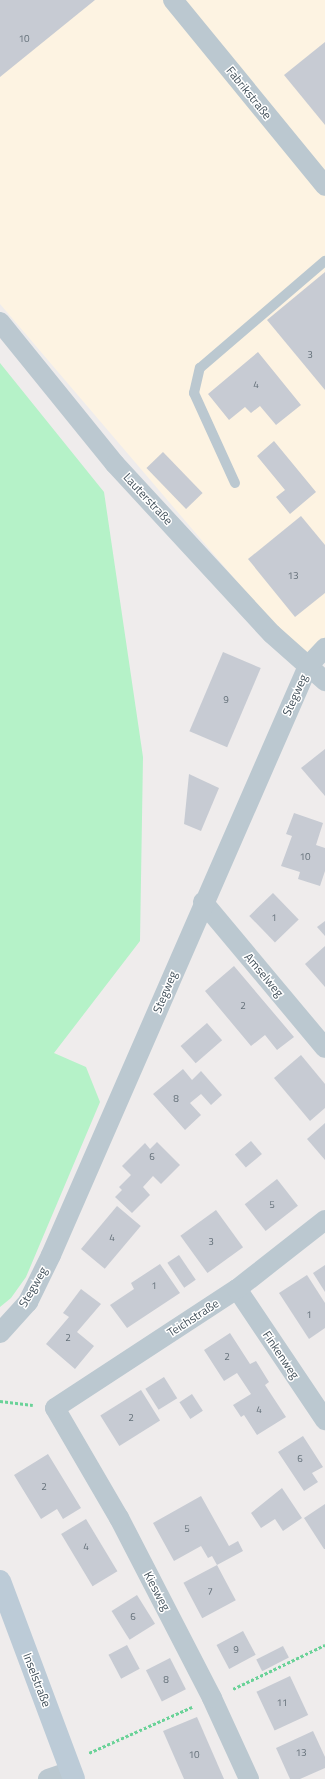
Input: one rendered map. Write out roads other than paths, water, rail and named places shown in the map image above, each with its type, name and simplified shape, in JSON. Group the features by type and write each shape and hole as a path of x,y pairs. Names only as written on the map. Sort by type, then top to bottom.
{"street":[{"name":"Fabrikstraße","path":"173,0 325,186"},
{"name":"Lauterstraße","path":"0,322 115,464 272,634 325,681"},
{"name":"Stegweg","path":"0,1333 28,1302 51,1255 203,902 308,666 325,648"},
{"name":"Amselweg","path":"203,902 325,1048"},
{"name":"Teichstraße","path":"55,1408 237,1289 325,1220"},
{"name":"Finkenweg","path":"237,1289 325,1420"},
{"name":"Kiesweg","path":"55,1408 122,1525 212,1698 248,1779"},
{"name":"Inselstraße","path":"0,1581 73,1775"},
{"path":"48,1779 73,1775"}],"lane":[{"path":"234,482 194,393 200,368 325,262"}]}
